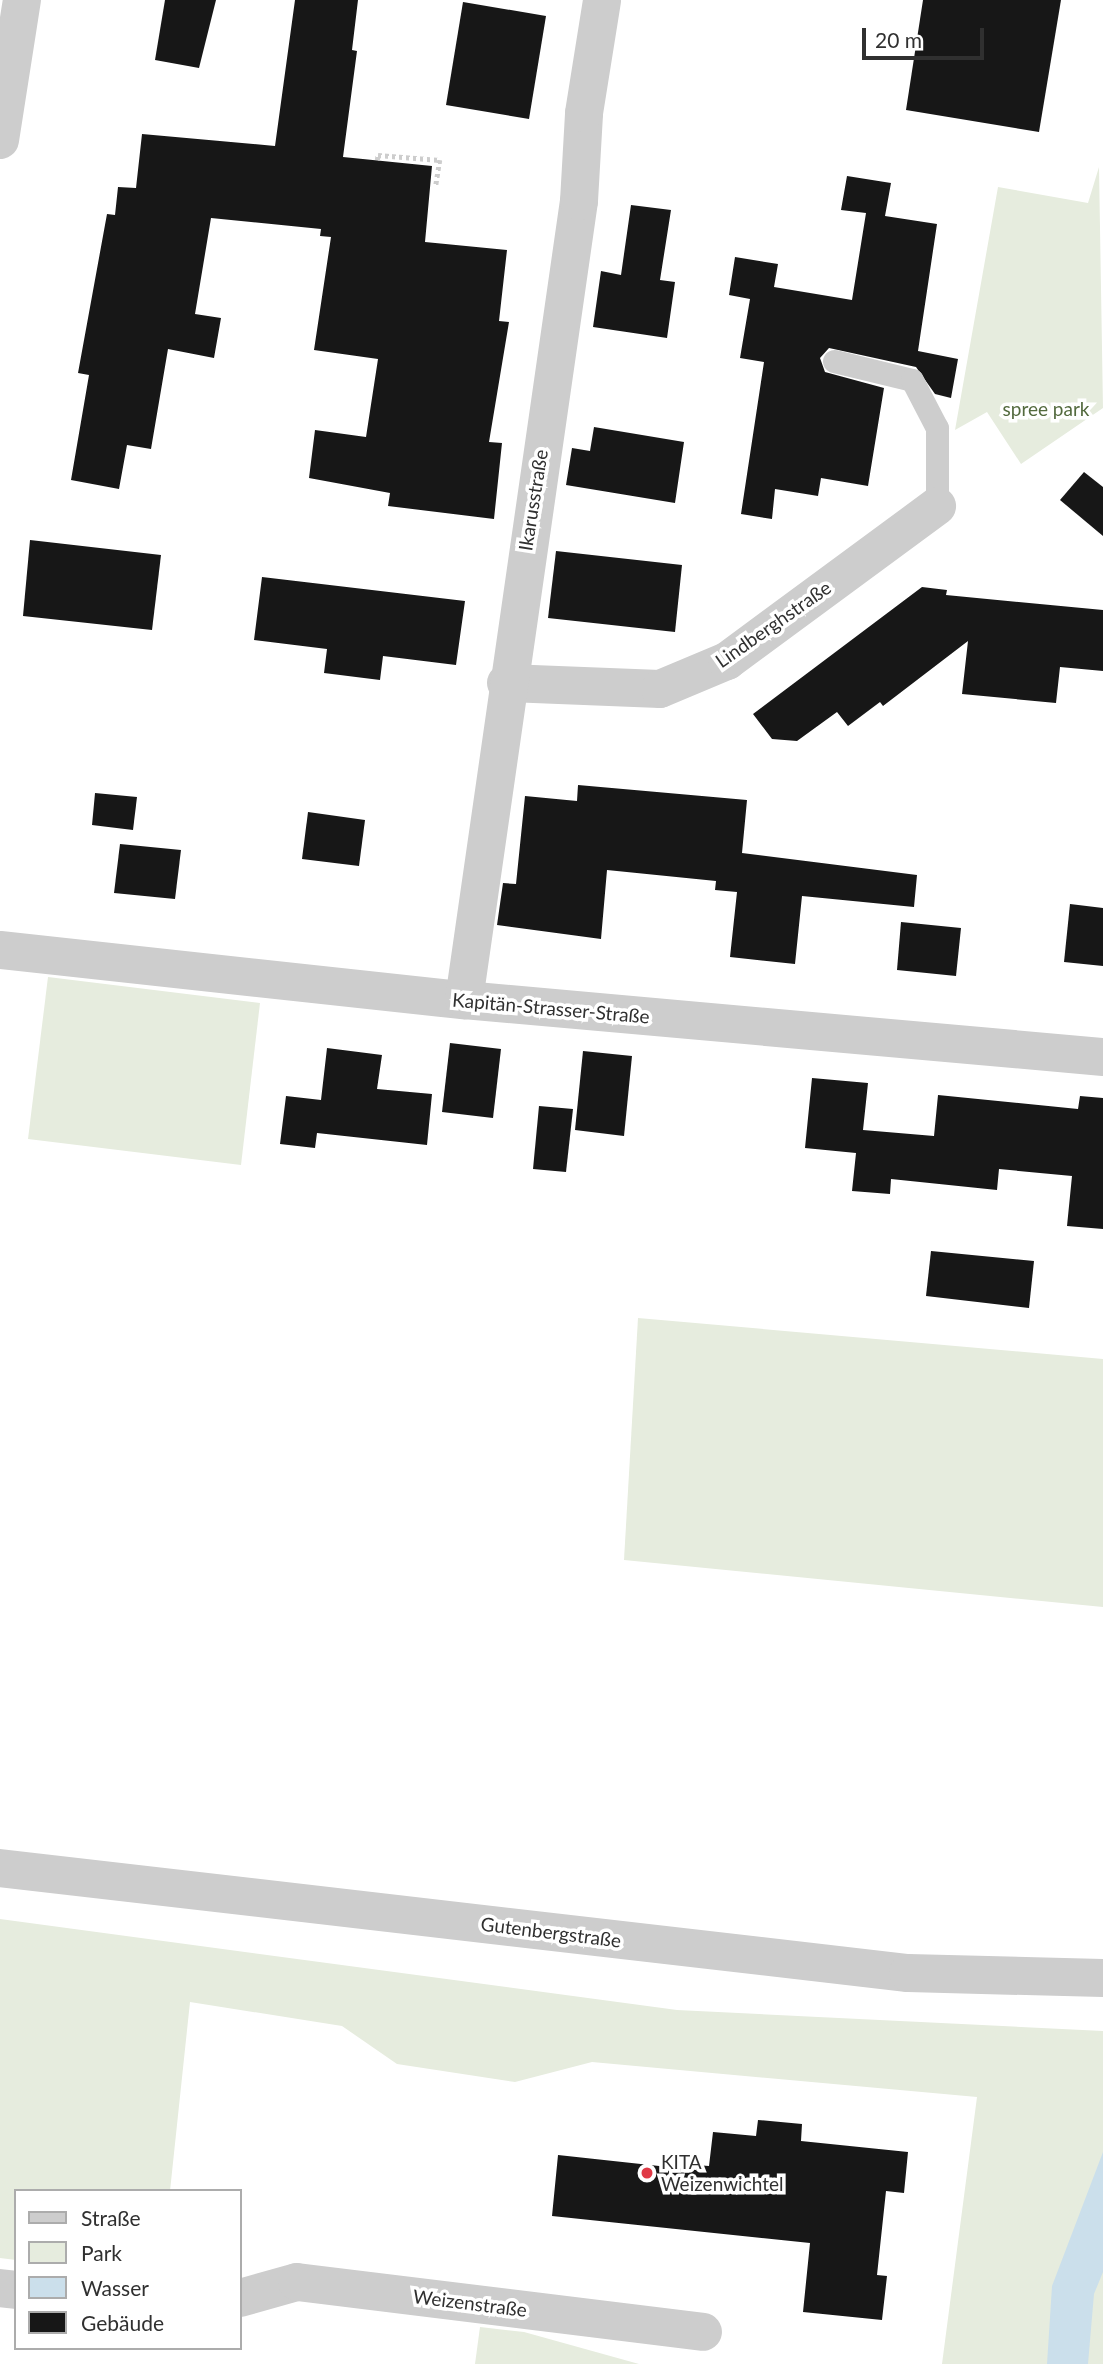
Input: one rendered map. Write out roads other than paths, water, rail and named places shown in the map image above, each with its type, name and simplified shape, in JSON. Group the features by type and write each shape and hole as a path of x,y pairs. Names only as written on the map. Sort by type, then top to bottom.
{"street":[{"path":"0,139 22,0"},
{"name":"Ikarusstraße","path":"464,1000 506,683 577,215 584,113 602,0"},
{"name":"Lindberghstraße","path":"506,683 660,690 727,661 937,506"},
{"name":"Kapitän-Strasser-Straße","path":"0,950 464,1000 1103,1057"},
{"name":"Gutenbergstraße","path":"0,1868 908,1973 1103,1978"},
{"name":"Weizenstraße","path":"242,2297 297,2282 703,2332"}],"lane":[{"path":"835,361 912,380 937,428 937,506"}],"water":[{"path":"1103,2152 1103,2272 1094,2294 1088,2364 1047,2364 1052,2286"}],"place":[{"name":"KITA Weizenwichtel","path":"647,2173"}],"park label":[{"name":"spree park","path":"1046,409"}]}
